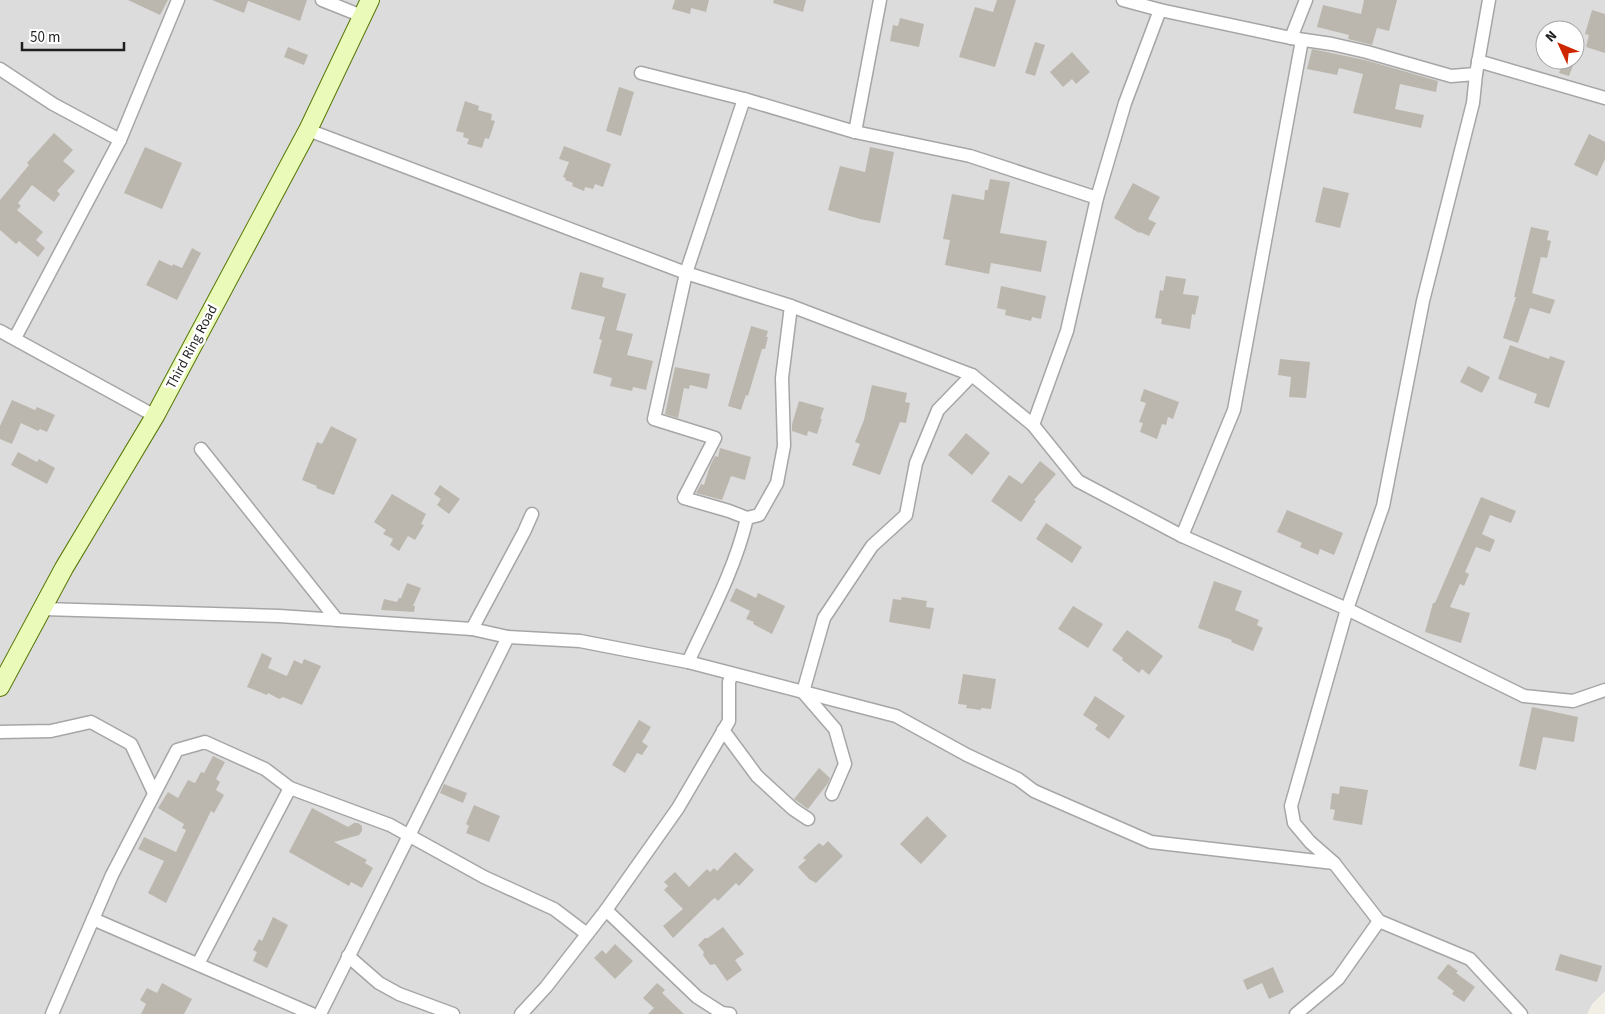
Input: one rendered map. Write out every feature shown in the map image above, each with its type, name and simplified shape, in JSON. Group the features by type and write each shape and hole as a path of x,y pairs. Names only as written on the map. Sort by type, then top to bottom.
{"street":[{"path":"14,338 120,140 178,0"},
{"path":"322,0 362,16"},
{"name":"Third Ring Road","path":"0,687 44,609 64,568 155,416 308,130 370,0"},
{"path":"855,132 880,0"},
{"path":"1123,0 1160,10 1296,39 1332,44 1367,52 1451,76 1476,74"},
{"path":"1182,536 1234,410 1296,39 1306,0"},
{"path":"1489,0 1478,61 1473,103 1422,300 1383,506 1347,608 1291,806 1294,822 1310,842 1334,863 1379,921 1470,959 1521,1014"},
{"path":"1034,424 1067,331 1097,198 1125,103 1160,10"},
{"path":"1478,61 1605,98"},
{"path":"0,69 53,104 120,140"},
{"path":"641,73 744,99 855,132 970,156 1097,198"},
{"path":"744,99 686,273 654,419 715,438 684,498 747,518 758,515 777,483 784,446 782,378 791,306"},
{"path":"308,130 686,273 791,306 972,375 1034,424 1078,480 1182,536 1347,608 1524,696 1573,701 1605,690"},
{"path":"0,331 155,416"},
{"path":"803,692 824,618 872,546 906,515 916,462 938,410 972,375"},
{"path":"201,449 338,620"},
{"path":"472,629 532,514"},
{"path":"688,662 725,583 747,518"},
{"path":"44,609 279,616 472,629 508,637 580,641 688,662 896,716 967,755 1018,779 1034,791 1152,842 1334,863"},
{"path":"320,1014 508,637"},
{"path":"521,1014 546,987 606,910 678,808 729,720 728,682 732,674"},
{"path":"803,692 835,729 845,764 832,794"},
{"path":"0,732 51,731 90,722 131,744 154,793"},
{"path":"723,730 758,776 793,809 808,819"},
{"path":"52,1014 112,875 177,750 205,742 265,769 290,788 390,826 484,877 554,909 587,934"},
{"path":"198,964 290,788"},
{"path":"606,910 697,997 722,1013 730,1014"},
{"path":"93,919 312,1014"},
{"path":"1296,1014 1338,979 1379,921"},
{"path":"348,956 378,983 399,994 453,1014"}],"shaded area":[{"path":"0,0 1605,0 1605,991 1592,1004 1587,1014 0,1014"}],"building":[{"path":"128,0 168,0 160,15"},
{"path":"212,0 307,0 300,21 248,1 244,13"},
{"path":"675,0 709,0 706,12 691,8 690,14 672,9"},
{"path":"774,0 806,0 803,12 773,3"},
{"path":"997,0 1016,0 995,67 959,57 975,7 993,12"},
{"path":"1364,0 1397,0 1389,31 1377,28 1372,45 1348,39 1349,35 1317,27 1323,5 1361,14"},
{"path":"1592,10 1605,14 1605,53 1586,47 1589,35 1585,34"},
{"path":"900,18 924,24 919,47 890,41 893,25 898,26"},
{"path":"1035,42 1045,45 1035,76 1025,73"},
{"path":"288,47 308,55 304,65 284,57"},
{"path":"1312,49 1365,60 1438,81 1436,92 1400,84 1395,109 1424,115 1421,128 1353,113 1363,74 1339,68 1337,75 1307,69"},
{"path":"1072,52 1090,72 1076,84 1072,79 1063,87 1050,72"},
{"path":"1560,70 1571,70 1569,76 1559,73"},
{"path":"619,87 634,92 621,136 606,131"},
{"path":"465,101 479,106 478,110 492,114 491,120 495,121 489,139 485,138 482,148 467,144 469,139 463,137 464,133 456,131"},
{"path":"54,133 73,150 63,161 75,171 57,191 60,194 54,202 32,185 18,203 21,206 17,210 43,232 36,240 45,248 38,257 19,241 16,244 0,230 0,200 29,165 27,163"},
{"path":"1589,134 1605,142 1605,159 1597,176 1574,165"},
{"path":"564,146 611,164 603,187 595,184 593,189 585,187 584,191 572,186 573,183 565,180 566,178 563,177 569,162 559,159"},
{"path":"145,147 182,163 162,209 124,193"},
{"path":"870,147 894,152 880,223 828,210 840,166 865,172"},
{"path":"990,179 1010,182 1000,233 1047,241 1041,272 991,263 989,274 945,265 950,240 943,239 952,194 984,200 985,190 988,190"},
{"path":"1133,183 1160,197 1148,219 1156,223 1149,236 1139,233 1114,218"},
{"path":"1323,187 1349,193 1340,228 1315,222"},
{"path":"1531,227 1549,231 1547,240 1551,241 1547,258 1541,257 1532,293 1555,300 1550,314 1530,308 1518,343 1503,338 1516,297 1514,297"},
{"path":"192,248 201,253 177,300 146,285 159,260 182,268"},
{"path":"580,272 604,278 602,287 626,294 616,330 633,334 627,355 653,361 646,390 633,387 632,391 610,386 612,378 593,373 602,340 599,339 605,317 571,309"},
{"path":"1166,276 1186,279 1183,294 1199,296 1195,315 1192,314 1190,329 1161,324 1162,319 1155,318 1160,290 1163,291"},
{"path":"1001,286 1046,296 1041,319 1032,317 1031,321 1005,315 1006,310 997,308"},
{"path":"751,326 768,331 766,337 768,337 765,349 762,349 748,396 746,395 741,410 728,406"},
{"path":"1510,345 1549,359 1550,356 1565,361 1549,408 1534,403 1537,394 1498,379"},
{"path":"1280,359 1310,362 1306,398 1289,397 1291,377 1278,375"},
{"path":"1468,366 1490,377 1482,393 1460,382"},
{"path":"675,367 710,374 707,389 690,385 689,389 684,388 678,418 665,414"},
{"path":"872,385 907,393 905,402 910,403 906,423 900,422 880,475 852,465 860,444 855,442 864,420"},
{"path":"1144,389 1179,402 1173,419 1168,417 1166,425 1162,424 1157,439 1140,432 1143,423 1139,422 1146,403 1140,401"},
{"path":"12,400 35,410 37,407 55,415 47,432 40,429 38,431 21,423 12,444 0,439 0,426"},
{"path":"799,401 824,408 817,434 808,431 807,436 792,431 792,424"},
{"path":"331,426 357,439 334,495 302,480 317,442 322,444"},
{"path":"966,433 990,453 972,475 948,455"},
{"path":"720,448 751,457 745,480 731,476 722,500 696,493 701,484 704,485 710,466 715,456 718,457"},
{"path":"18,452 37,462 39,459 55,468 47,484 11,465"},
{"path":"1040,461 1056,474 1034,500 1036,501 1021,522 991,501 1009,475 1022,484"},
{"path":"440,485 460,499 449,514 437,505 441,499 434,494"},
{"path":"392,494 426,514 421,524 424,525 415,540 408,536 399,551 390,545 393,539 383,534 386,530 374,522"},
{"path":"1481,497 1516,511 1511,523 1490,515 1482,534 1495,540 1490,552 1476,547 1465,572 1469,574 1464,586 1460,584 1450,607 1470,613 1461,643 1425,632 1433,603 1435,603"},
{"path":"1287,510 1343,533 1334,555 1320,549 1318,555 1300,547 1302,543 1277,532"},
{"path":"1046,523 1082,547 1072,563 1036,539"},
{"path":"1214,581 1242,591 1235,610 1259,620 1257,625 1263,628 1253,651 1231,642 1232,640 1198,628"},
{"path":"407,583 421,588 413,606 415,606 414,612 381,610 384,599 397,602 401,598"},
{"path":"736,588 756,598 758,593 785,606 772,634 746,619 750,611 730,601"},
{"path":"902,597 927,601 926,607 934,608 930,629 889,622 893,599 901,600"},
{"path":"1073,606 1103,624 1088,648 1058,629"},
{"path":"1127,630 1163,656 1149,675 1142,669 1139,673 1112,650"},
{"path":"262,653 272,658 268,668 287,676 294,660 302,664 304,659 321,666 302,705 283,697 279,699 268,693 267,695 247,687"},
{"path":"963,674 996,679 991,709 966,708 967,705 958,704"},
{"path":"1095,696 1125,716 1109,739 1095,729 1098,725 1083,715"},
{"path":"1532,707 1578,717 1574,742 1543,737 1536,770 1519,766"},
{"path":"639,720 651,727 642,742 648,746 642,755 637,753 625,773 612,765"},
{"path":"213,756 225,762 216,779 220,782 216,790 224,795 214,813 211,811 166,903 148,893 164,861 138,849 144,837 176,852 186,830 182,828 184,824 158,808 168,792 178,798 188,780 195,783 201,772 204,773"},
{"path":"819,768 830,778 808,809 794,799"},
{"path":"444,784 467,793 463,803 440,793"},
{"path":"1340,786 1368,790 1362,825 1333,820 1335,810 1330,809 1332,793 1339,794"},
{"path":"474,805 500,816 489,842 466,833 469,826 466,824"},
{"path":"312,808 348,827 354,823 362,826 362,831 359,835 334,842 367,860 365,863 373,868 362,888 351,882 349,886 289,852"},
{"path":"927,816 947,836 921,864 900,844"},
{"path":"828,841 843,856 816,883 809,879 798,867 806,860 803,858 819,843 823,846"},
{"path":"735,852 754,870 739,886 736,883 718,901 715,898 712,900 673,938 663,926 683,909 664,890 668,886 664,882 675,872 689,887 707,869 710,872 714,868 717,871"},
{"path":"273,917 288,925 267,968 253,961 257,952 253,950 259,939 262,941"},
{"path":"723,927 744,954 735,960 742,970 727,981 715,964 710,965 703,955 704,952 698,945 705,938 708,938"},
{"path":"615,944 633,961 615,979 594,958 602,950 606,954"},
{"path":"1560,954 1602,966 1597,982 1555,970"},
{"path":"1448,964 1458,971 1456,973 1475,987 1464,1002 1452,994 1454,991 1437,978"},
{"path":"1273,967 1284,992 1269,999 1262,983 1247,990 1243,980"},
{"path":"162,983 192,999 184,1014 141,1014 146,1004 140,1000 147,988 157,993"},
{"path":"657,983 665,990 662,993 684,1014 648,1014 654,1008 643,998"}]}
